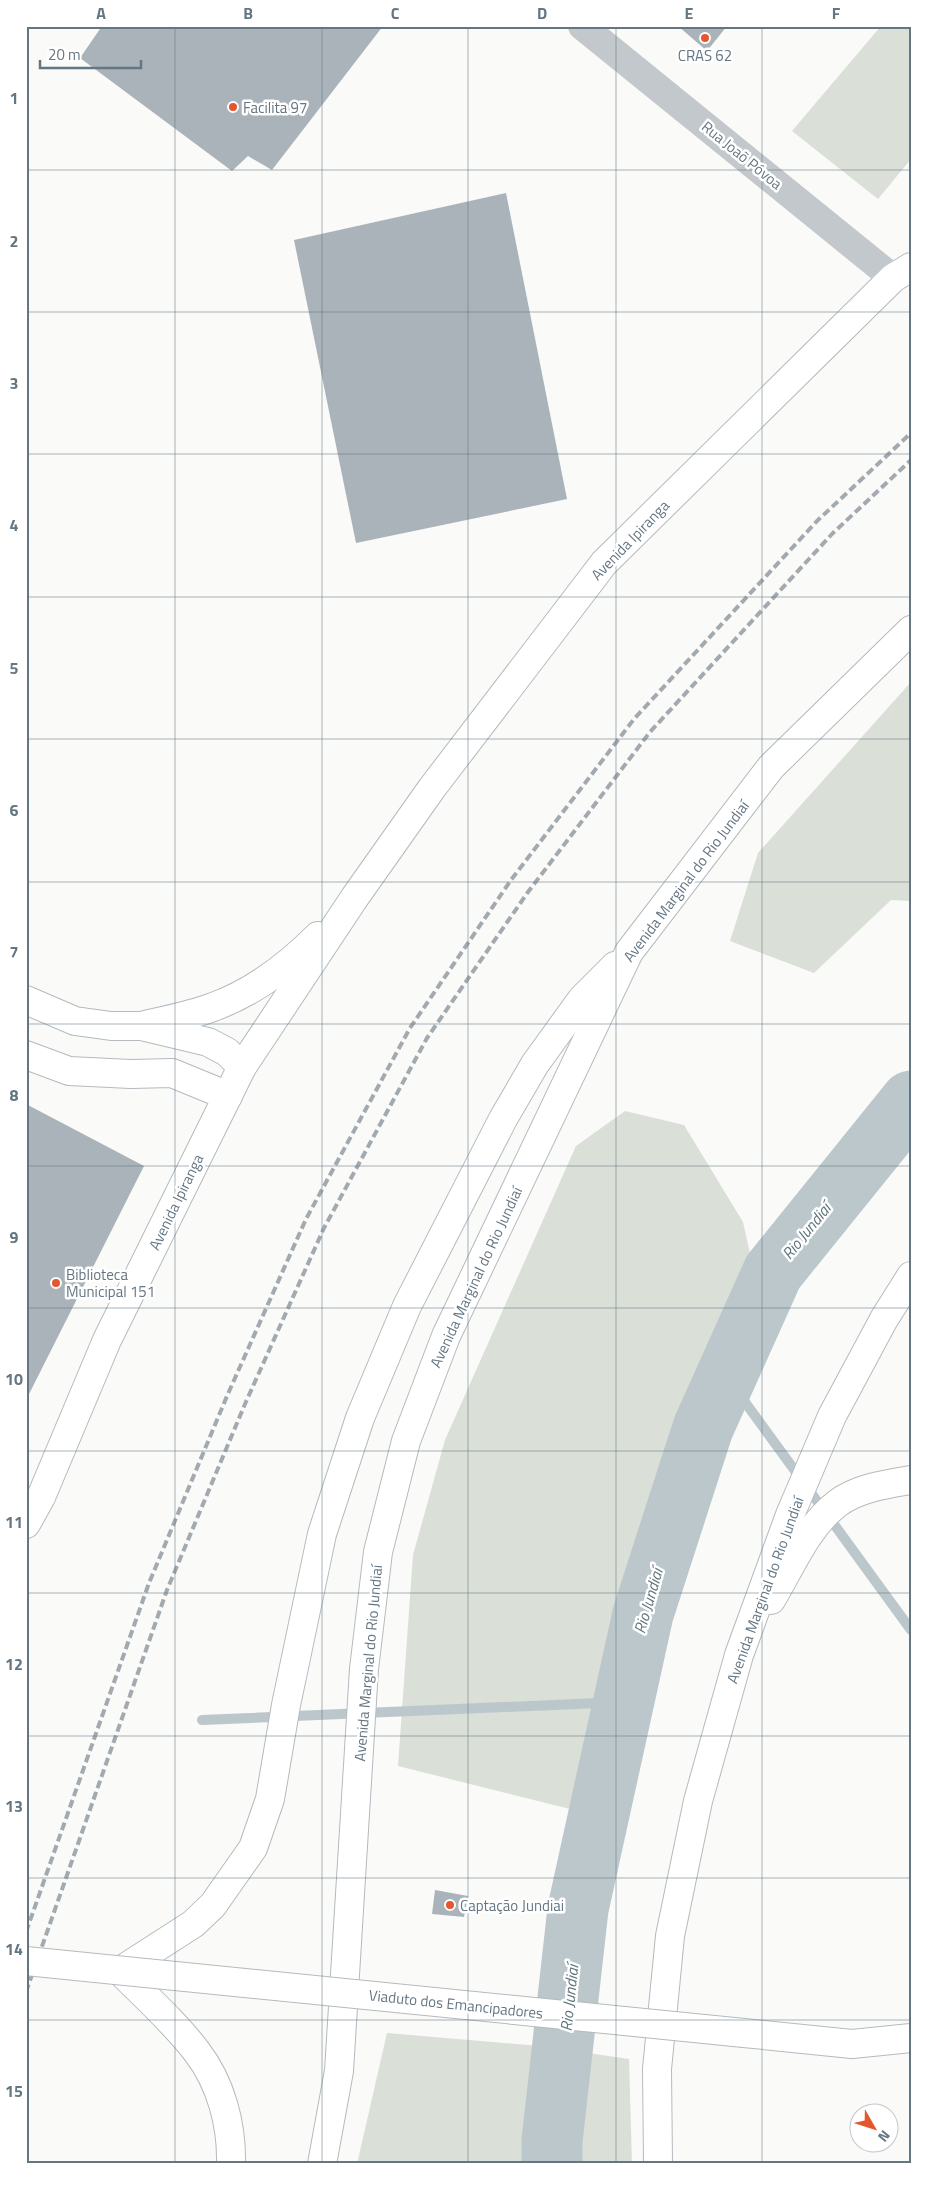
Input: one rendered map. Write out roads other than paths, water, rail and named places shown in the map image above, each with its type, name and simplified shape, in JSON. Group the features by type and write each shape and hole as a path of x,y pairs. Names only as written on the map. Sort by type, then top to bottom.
{"main road":[{"name":"Avenida Ipiranga","path":"26,1524 41,1496 108,1340 242,1067 355,897 432,788 604,563 902,272"},
{"name":"Avenida Marginal do Rio Jundiaí","path":"322,2164 339,2071 365,1660 378,1552 404,1451 446,1336 629,952 771,767 911,630"},
{"name":"Avenida Ipiranga","path":"141,1026 212,1008 248,990 299,955 355,897"},
{"path":"231,2164 231,2146 226,2112 215,2084 198,2052 120,1971 193,1924 213,1905 253,1848 270,1799 286,1705 322,1534 360,1418 407,1306 503,1119 536,1064 582,998 629,952"},
{"path":"26,1000 75,1021 111,1026 141,1026 208,1042 227,1052 242,1067"},
{"path":"26,1055 68,1071 131,1074 172,1073 228,1096"},
{"name":"Avenida Marginal do Rio Jundiaí","path":"658,2164 657,2069 670,1936 698,1801 739,1655 790,1515 832,1416 884,1319 911,1276"},
{"path":"739,1655 815,1526 839,1502 869,1488 911,1480"},
{"name":"Viaduto dos Emancipadores","path":"26,1961 852,2044 911,2038"}],"street":[{"name":"Rua Joaõ Póvoa","path":"589,28 902,272"}],"waterway":[{"name":"Rio Jundiaí","path":"552,2164 552,2141 578,1909 643,1614 703,1428 773,1272 911,1101"},
{"path":"726,1376 911,1630"},
{"path":"202,1720 623,1702"}],"railway":[{"path":"26,1932 149,1583 227,1396 306,1219 410,1028 511,880 634,719 817,521 911,433"},
{"path":"26,1992 167,1590 245,1404 324,1228 427,1038 528,892 650,732 832,534 911,460"}],"place":[{"name":"CRAS 62","path":"705,38"},
{"name":"Facilita 97","path":"233,107"},
{"name":"Biblioteca Municipal 151","path":"56,1283"},
{"name":"Captação Jundiai","path":"450,1905"}]}
